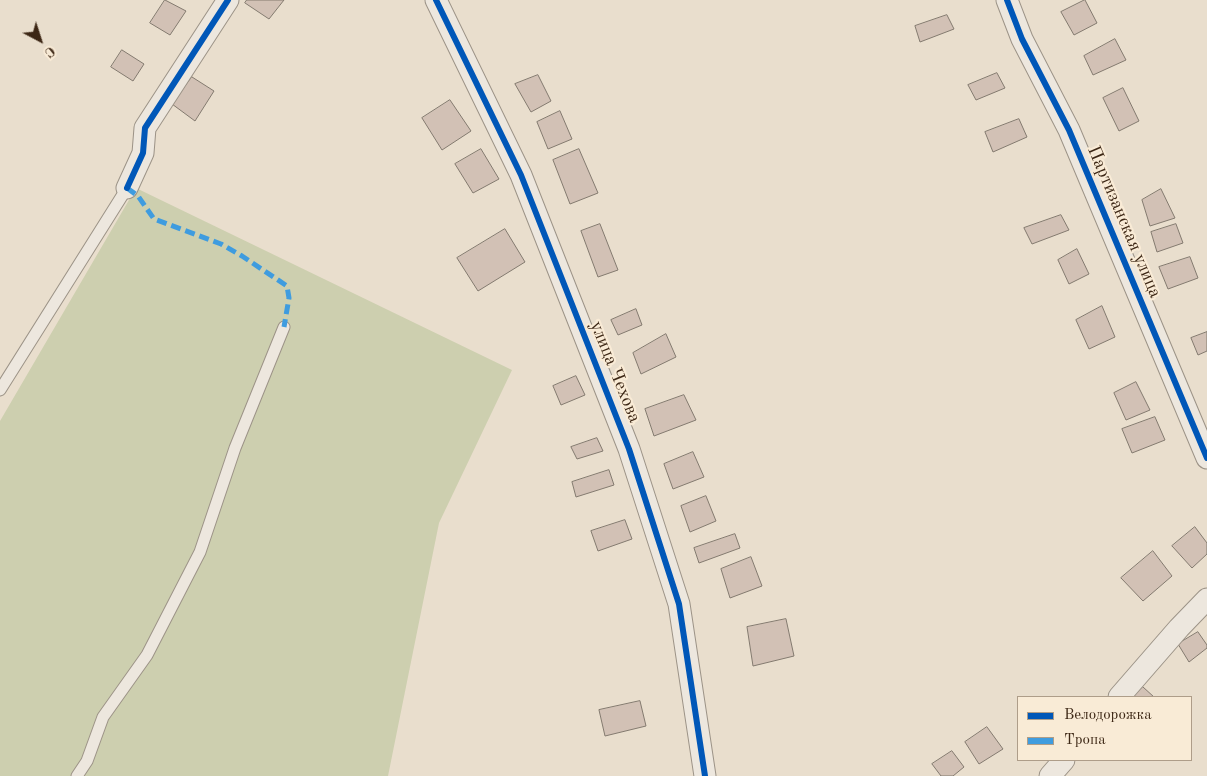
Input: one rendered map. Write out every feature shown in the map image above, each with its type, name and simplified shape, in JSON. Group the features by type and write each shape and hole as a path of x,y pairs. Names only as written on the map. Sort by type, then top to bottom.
{"street":[{"path":"127,188 143,153 145,128 228,0"},
{"name":"улица Чехова","path":"436,0 521,175 629,449 679,604 705,776"},
{"name":"Партизанская улица","path":"1007,0 1022,39 1069,130 1207,458"},
{"path":"1119,696 1207,599"},
{"path":"1050,776 1063,761"}],"lane":[{"path":"0,390 127,188"},
{"path":"77,776 87,762 103,717 147,656 200,552 235,448 284,327"}],"green space":[{"path":"136,188 512,370 439,523 388,776 0,776 0,421"}],"building":[{"path":"165,0 186,11 170,35 150,23"},
{"path":"247,0 284,0 269,19 245,3"},
{"path":"1085,0 1097,23 1074,35 1061,12"},
{"path":"947,15 954,29 920,42 915,26"},
{"path":"1115,39 1126,60 1093,75 1084,56"},
{"path":"122,50 144,64 133,81 111,67"},
{"path":"997,73 1005,88 976,100 968,85"},
{"path":"538,75 551,101 531,112 515,84"},
{"path":"192,77 214,91 195,121 172,104"},
{"path":"1123,88 1139,121 1119,131 1103,98"},
{"path":"450,100 471,131 442,150 422,118"},
{"path":"560,111 572,139 548,149 537,122"},
{"path":"1019,119 1027,137 993,152 985,132"},
{"path":"481,149 499,179 473,193 455,164"},
{"path":"579,149 598,193 570,204 553,160"},
{"path":"1161,189 1175,218 1150,226 1142,200"},
{"path":"1061,215 1069,230 1032,244 1024,228"},
{"path":"600,224 618,270 598,277 581,231"},
{"path":"1176,224 1183,243 1157,252 1151,232"},
{"path":"505,229 525,262 478,291 457,258"},
{"path":"1077,249 1089,274 1069,284 1058,260"},
{"path":"1190,257 1198,278 1168,289 1159,267"},
{"path":"1102,306 1115,337 1089,349 1076,320"},
{"path":"636,309 642,325 618,335 611,320"},
{"path":"1207,332 1207,351 1198,355 1191,338"},
{"path":"666,334 676,357 641,374 633,353"},
{"path":"576,376 585,395 561,405 553,386"},
{"path":"1136,382 1150,410 1126,420 1114,393"},
{"path":"684,395 696,420 654,436 645,409"},
{"path":"1155,417 1165,440 1132,453 1122,429"},
{"path":"597,438 603,451 577,459 571,447"},
{"path":"693,452 704,477 673,489 664,464"},
{"path":"609,470 614,485 576,497 572,482"},
{"path":"706,496 716,521 690,532 681,506"},
{"path":"625,520 632,539 598,551 591,531"},
{"path":"1195,527 1207,543 1207,554 1192,568 1172,546"},
{"path":"735,534 740,548 699,563 694,548"},
{"path":"1153,551 1172,576 1143,601 1121,578"},
{"path":"751,557 762,586 730,598 721,569"},
{"path":"786,619 794,656 753,666 747,627"},
{"path":"1198,632 1207,648 1189,662 1178,644"},
{"path":"1143,687 1153,696 1132,696"},
{"path":"640,701 646,726 605,736 599,710"},
{"path":"987,727 1003,749 979,764 965,742"},
{"path":"952,751 964,767 953,776 941,776 932,764"}],"marked path":[{"path":"127,188 138,196 154,219 221,244 287,286 289,298 284,327"}],"cycle path":[{"path":"127,188 143,153 145,128 228,0"},
{"path":"436,0 521,175 629,449 679,604 705,776"},
{"path":"1007,0 1022,39 1069,130 1207,458"}]}
